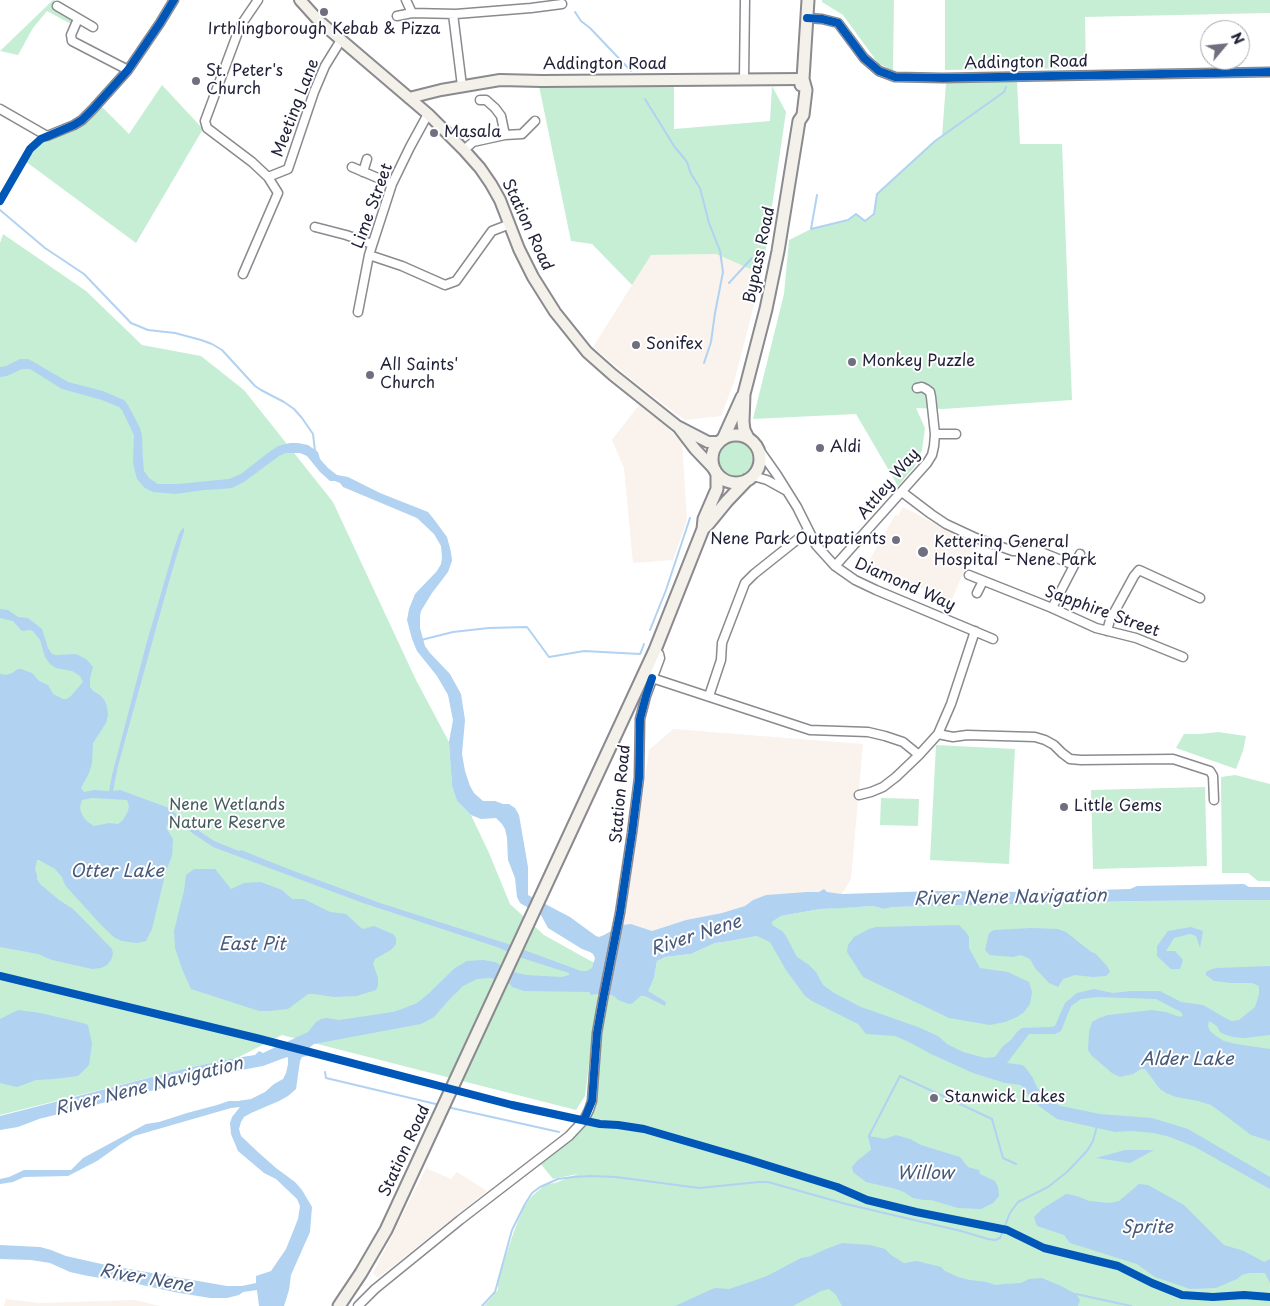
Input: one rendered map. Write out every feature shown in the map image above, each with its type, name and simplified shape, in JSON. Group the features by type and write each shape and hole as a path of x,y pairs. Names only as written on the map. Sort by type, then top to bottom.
{"highway":[{"name":"Bypass Road","path":"721,440 744,394 766,309 778,251 800,121 803,116 806,90 803,79 808,0"},
{"name":"Bypass Road","path":"744,394 743,422 748,438"},
{"path":"737,435 748,438 758,448 760,456 759,465 750,478 740,482 729,482 716,472 712,455 721,440 737,435"},
{"name":"Station Road","path":"339,1306 386,1230 655,650 717,489 716,472"},
{"name":"Station Road","path":"702,529 750,478"}],"main road":[{"name":"Station Road","path":"300,0 319,21 428,114 480,168 492,184 533,278 555,312 588,352 613,375 677,426 708,442 721,440"},
{"name":"Addington Road","path":"410,98 462,86 500,80 803,79"},
{"name":"Station Road","path":"677,426 716,472"}],"street":[{"path":"0,110 47,136 82,120 128,70 174,0"},
{"path":"243,274 278,193 268,177 252,162 207,128 205,121 238,32 258,0"},
{"path":"406,0 412,13"},
{"path":"744,79 745,0"},
{"path":"397,16 412,13 453,14 562,4"},
{"path":"57,6 92,27"},
{"path":"453,14 462,86"},
{"name":"Addington Road","path":"807,18 822,19 838,24 864,58 879,71 895,77 943,78 1270,72"},
{"path":"78,19 71,35 72,41 128,70"},
{"name":"Meeting Lane","path":"268,177 288,169 314,92 325,66 341,40"},
{"path":"480,100 486,100 501,116 505,135"},
{"name":"Lime Street","path":"358,312 369,255 392,184 428,114"},
{"path":"464,150 473,142 505,135 522,134 535,121"},
{"path":"363,172 367,160"},
{"path":"352,167 392,184"},
{"path":"369,255 402,266 445,285 456,281 492,231 510,224"},
{"path":"315,228 346,235 372,244"},
{"name":"Attley Way","path":"835,566 902,492 932,455 934,434 930,392 922,387 917,388"},
{"path":"934,434 956,434"},
{"name":"Diamond Way","path":"758,448 777,475 816,545 835,566 855,580 876,590 993,639"},
{"path":"750,478 767,480 785,490"},
{"path":"902,492 946,524 976,538 1013,551 1041,552 1074,565"},
{"path":"709,696 721,660 722,642 745,583 808,531"},
{"path":"1052,608 1080,554"},
{"path":"1107,631 1110,620 1139,570 1200,598"},
{"name":"Sapphire Street","path":"969,575 1052,608 1096,628 1136,638 1183,657"},
{"path":"977,593 983,581"},
{"path":"859,795 883,787 896,777 938,734 951,704 975,632"},
{"name":"Station Road","path":"358,1306 375,1289 452,1226 576,1131 584,1120 592,1101 597,1033 620,913 632,833 639,778 640,720 646,696 660,658 655,650"},
{"path":"652,678 810,730 868,732 885,736 903,742 919,755"},
{"path":"938,734 953,737 967,735 1035,737 1054,745 1062,754 1070,759 1078,760 1173,759 1210,771 1213,776 1214,800"}],"shaded area":[{"path":"716,254 762,274 734,382 721,416 685,420 642,388 593,347 651,255"},
{"path":"639,405 667,427 682,443 687,520 673,560 633,563 624,468 612,440"},
{"name":"Kettering General Hospital - Nene Park","path":"903,507 966,540 976,543 951,602 921,588 871,569 869,561 895,515 898,516"},
{"path":"673,729 863,744 851,879 842,894 821,892 766,895 753,900 745,906 722,913 686,920 652,931 631,924 622,925 649,750"},
{"path":"426,1168 451,1179 457,1172 487,1191 378,1278 373,1273"},
{"path":"6,1299 40,1303 135,1300 160,1306 4,1306"}],"green space":[{"path":"53,0 58,2 57,9 74,19 71,24 47,11 33,28 18,55 0,51"},
{"path":"822,0 894,0 893,71 878,63 843,15 822,2"},
{"path":"945,0 1270,0 1270,13 1085,17 1086,68 945,70"},
{"path":"1017,80 1020,144 1062,144 1072,400 943,409 916,408 925,428 922,450 914,467 898,486 856,414 753,419 784,294 789,240 811,229 847,220 856,214 865,221 874,214 877,194 942,136 946,83"},
{"path":"674,83 674,129 770,121 772,86 786,112 762,274 716,254 651,255 632,285 592,244 571,241 539,86"},
{"path":"162,85 203,129 136,243 25,161 32,149 76,127 100,105 129,134"},
{"name":"Nene Wetlands Nature Reserve","path":"3,234 86,291 142,345 201,356 244,390 333,502 415,678 449,742 452,786 457,801 471,815 510,904 544,935 604,967 598,994 585,1096 576,1110 282,1035 239,1057 179,1070 0,1115 0,243"},
{"path":"736,441 743,442 749,446 753,452 753,466 749,472 743,476 736,477 729,476 723,472 719,466 718,459 719,452 723,446 729,442"},
{"path":"1218,732 1246,736 1236,769 1176,748 1184,734"},
{"path":"936,745 1015,749 1009,864 930,860"},
{"path":"1235,775 1270,784 1270,881 1258,881 1248,873 1222,873 1221,777"},
{"path":"1205,787 1207,866 1093,869 1091,790"},
{"path":"881,798 919,799 918,826 880,825"},
{"name":"Stanwick Lakes","path":"1270,900 1270,1306 484,1306 498,1290 498,1280 524,1207 532,1196 546,1184 555,1183 578,1174 553,1179 540,1163 579,1133 588,1123 596,1106 605,996 614,996 633,1003 641,996 645,996 654,978 657,961 660,959 691,954 715,943 757,936 781,916 820,909 873,906 884,909 893,907 1140,901"}],"water":[{"path":"20,359 28,359 68,382 103,391 124,400 140,428 144,471 149,478 158,484 229,479 241,474 278,446 298,443 308,445 318,452 320,459 337,475 348,477 380,493 428,512 447,537 452,561 448,572 421,611 420,628 425,646 450,674 461,694 465,720 462,754 470,786 474,793 483,801 509,804 515,808 519,815 528,867 528,895 570,917 596,936 604,935 622,925 631,924 652,931 686,920 722,913 745,906 753,900 766,895 819,892 824,889 827,892 842,894 935,891 1029,892 1130,889 1137,886 1244,884 1249,887 1270,887 1270,900 1140,901 893,907 884,909 873,906 820,909 781,916 772,922 772,925 782,931 797,957 809,965 816,972 823,985 834,993 861,1007 938,1036 947,1044 963,1052 985,1058 995,1057 1003,1046 1022,1028 1055,1026 1065,1003 1077,993 1094,989 1113,993 1160,991 1181,1002 1203,1005 1232,1021 1239,1020 1255,1007 1259,986 1252,983 1214,981 1206,975 1206,972 1217,968 1270,966 1270,1035 1244,1038 1233,1037 1220,1032 1217,1026 1209,1021 1208,1026 1210,1031 1224,1041 1270,1049 1270,1141 1251,1135 1211,1105 1166,1093 1160,1089 1145,1069 1120,1077 1112,1073 1092,1056 1088,1050 1089,1032 1092,1022 1099,1018 1108,1015 1152,1010 1180,1017 1183,1015 1181,1012 1156,999 1098,997 1081,999 1071,1006 1061,1031 1055,1034 1029,1034 1007,1063 1025,1067 1045,1097 1061,1106 1100,1114 1152,1118 1188,1129 1270,1177 1270,1189 1195,1147 1170,1137 1154,1133 1115,1132 1057,1119 1036,1104 1021,1085 1005,1083 973,1073 895,1036 866,1034 858,1024 805,996 786,970 770,942 757,936 715,943 691,954 665,957 657,961 654,978 648,991 666,1002 665,1006 645,996 641,996 629,1004 618,1000 614,996 591,995 589,992 524,991 512,987 504,981 490,978 477,979 463,986 434,1017 421,1024 314,1044 310,1047 307,1056 302,1057 300,1061 296,1089 279,1101 244,1117 239,1129 241,1136 276,1168 295,1182 312,1207 310,1232 291,1275 284,1306 259,1306 257,1290 243,1292 227,1298 210,1298 88,1276 70,1272 50,1263 0,1259 0,1245 40,1247 66,1256 106,1265 227,1286 242,1286 256,1283 256,1276 271,1271 286,1249 298,1219 300,1206 297,1199 276,1179 264,1173 238,1151 231,1134 230,1123 240,1107 134,1136 97,1161 68,1176 24,1177 13,1182 0,1184 0,1179 24,1170 71,1170 83,1158 146,1124 159,1122 229,1101 251,1099 283,1079 288,1064 287,1057 263,1066 215,1075 126,1097 39,1119 18,1127 0,1130 0,1116 179,1070 255,1055 259,1051 263,1053 308,1032 321,1019 339,1020 393,1012 417,1003 455,968 467,961 483,960 495,962 517,973 526,975 562,977 569,975 569,973 363,903 213,847 173,820 169,822 166,828 173,839 172,856 166,871 152,929 146,941 137,943 115,938 65,885 62,877 55,869 37,860 35,870 40,884 73,909 112,949 111,960 101,968 92,969 52,960 38,954 0,947 0,674 6,675 18,669 32,673 39,681 48,685 53,694 63,699 71,696 83,682 80,676 72,671 56,668 50,664 45,657 40,640 33,631 22,631 13,621 0,618 0,609 8,610 18,617 28,618 42,629 52,654 76,654 86,659 93,667 90,687 105,701 108,715 106,723 93,743 92,763 81,788 84,792 94,790 109,791 146,645 173,552 179,534 184,528 118,766 113,791 120,790 169,808 214,841 380,903 508,944 581,971 587,971 592,968 595,958 590,952 548,928 541,915 520,903 517,897 515,878 508,860 507,838 502,824 496,818 481,819 471,815 457,801 452,786 449,742 453,720 448,695 437,676 417,651 407,620 415,594 437,571 441,564 441,546 434,534 417,518 343,487 340,483 330,481 307,456 300,453 286,453 279,456 244,482 232,488 175,494 153,492 145,488 137,479 133,463 134,435 119,407 102,400 62,389 30,369 22,369 0,377 0,367","holes":["92,798 127,800 128,811 123,820 118,824 109,823 94,826 84,818 81,812 82,800"]},
{"name":"East Pit","path":"194,869 215,869 231,889 244,883 261,882 282,890 292,899 304,899 330,912 346,914 363,929 374,926 393,934 396,938 396,944 389,951 375,959 373,964 378,978 376,990 357,996 334,997 308,994 288,1009 259,1011 191,989 175,948 174,931 186,875"},
{"path":"959,925 969,937 969,948 980,968 1008,972 1029,982 1032,992 1030,1004 1017,1017 990,1025 949,1018 863,977 847,952 848,945 854,937 876,927"},
{"path":"1191,927 1203,931 1200,948 1196,936 1190,934 1174,938 1166,951 1175,951 1183,960 1180,969 1171,969 1157,956 1157,946 1168,931"},
{"path":"1058,929 1066,932 1096,954 1110,972 1106,976 1075,975 1063,979 1058,987 1049,983 1035,968 1030,959 1021,955 1013,957 990,955 985,950 989,933 994,930"},
{"path":"18,1010 40,1013 88,1025 92,1044 89,1065 78,1076 36,1080 17,1087 0,1083 0,1019"},
{"name":"Willow","path":"896,1135 960,1157 968,1167 979,1170 980,1174 995,1181 999,1196 993,1203 981,1209 958,1208 931,1200 913,1198 896,1189 866,1182 853,1172 852,1167 872,1149 869,1136 885,1139"},
{"path":"1125,1150 1154,1150 1130,1163 1096,1158"},
{"name":"Sprite","path":"1139,1184 1148,1185 1184,1205 1224,1245 1244,1251 1264,1262 1270,1259 1270,1283 1265,1273 1249,1273 1216,1288 1190,1289 1155,1277 1137,1264 1070,1243 1064,1235 1037,1226 1034,1217 1042,1209 1066,1194 1089,1201 1110,1203 1119,1201"},
{"path":"842,1243 870,1245 885,1249 904,1263 917,1261 941,1267 958,1277 996,1285 1021,1283 1029,1279 1042,1278 1076,1294 1080,1300 1078,1306 842,1306 836,1295 829,1289 821,1291 793,1306 675,1306 715,1288 729,1289 767,1276 801,1258 811,1256"}],"waterway":[{"path":"575,12 581,21 631,71"},
{"path":"817,195 811,229 848,220 856,214 865,221 874,214 877,194 935,141 1004,92 1006,87"},
{"path":"645,99 674,146 687,162 691,174 700,188 709,223 720,251 723,272 711,342 704,363"},
{"path":"0,210 45,248 84,274 131,323 148,330 175,333 201,340 222,350 255,386 294,409 313,434 315,451"},
{"path":"729,283 752,258"},
{"path":"650,630 666,590 690,518"},
{"path":"421,640 453,632 489,628 527,627 549,657 584,651 640,654 644,644"},
{"path":"325,1072 326,1078 440,1105"},
{"path":"872,1149 869,1136 900,1076 992,1119 1003,1158 1016,1164"},
{"path":"447,1107 559,1132"},
{"path":"482,1306 495,1292 512,1230 525,1204 532,1193 558,1179 591,1176 616,1177 699,1188 768,1182 846,1204 995,1240 1000,1238 1010,1213 1018,1202 1048,1187 1067,1172 1087,1151 1093,1141 1097,1126"},
{"path":"1076,1294 1131,1306"}],"cycle path":[{"path":"0,201 30,149 41,139 82,120 93,109 128,70 174,0"},
{"path":"807,18 838,23 864,58 879,71 895,77 943,78 1270,72"},
{"path":"584,1120 592,1101 597,1033 620,913 632,833 639,778 640,719 652,678"},
{"path":"0,976 260,1039 512,1105 600,1124 644,1129 837,1187 867,1200 1007,1230 1044,1248 1118,1266 1182,1295 1270,1297"}],"place":[{"name":"Irthlingborough Kebab & Pizza","path":"324,12"},
{"name":"St. Peter's Church","path":"196,81"},
{"name":"Masala","path":"434,133"},
{"name":"Sonifex","path":"636,345"},
{"name":"Monkey Puzzle","path":"852,362"},
{"name":"All Saints' Church","path":"370,375"},
{"name":"Aldi","path":"820,448"},
{"name":"Nene Park Outpatients","path":"896,540"},
{"name":"Kettering General Hospital - Nene Park","path":"923,552"},
{"name":"Little Gems","path":"1064,807"},
{"name":"Stanwick Lakes","path":"934,1098"}],"water label":[{"name":"Otter Lake","path":"117,872"},
{"name":"River Nene Navigation","path":"1010,898"},
{"name":"River Nene","path":"696,936"},
{"name":"Alder Lake","path":"1187,1060"},
{"name":"River Nene Navigation","path":"149,1087"},
{"name":"River Nene","path":"146,1279"}]}
